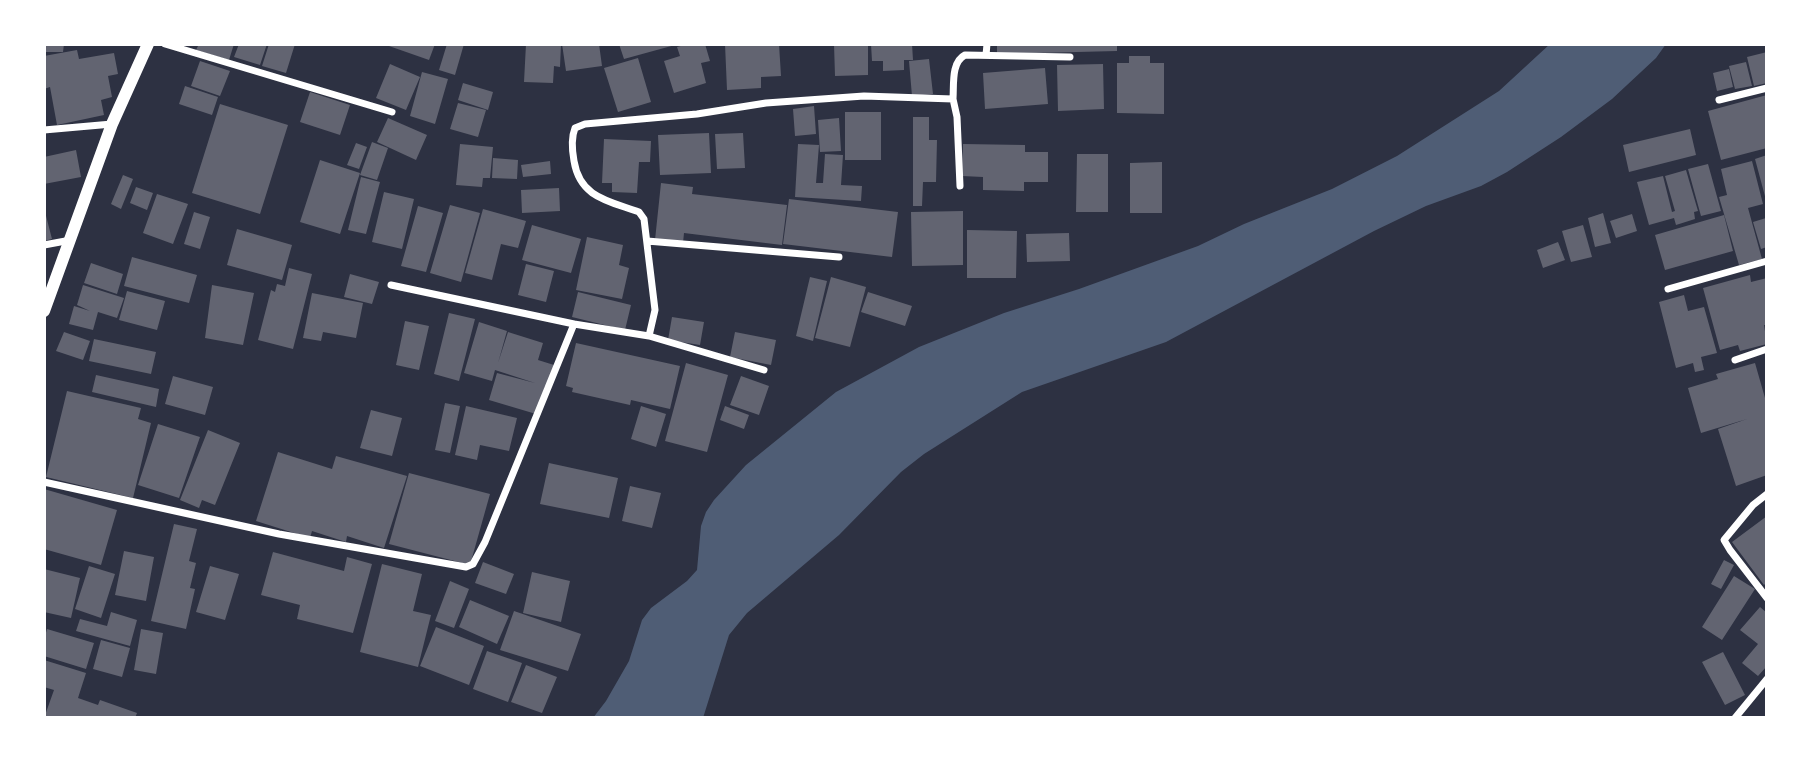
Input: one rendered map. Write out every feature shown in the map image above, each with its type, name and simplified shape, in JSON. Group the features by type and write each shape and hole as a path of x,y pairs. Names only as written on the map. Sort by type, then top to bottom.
{"street":[{"path":"44,311 112,124 148,44"},
{"path":"165,44 392,112"},
{"path":"986,55 987,44"},
{"path":"960,186 957,117 953,99 956,63 959,58 965,55 1070,57"},
{"path":"1719,100 1767,88"},
{"path":"649,336 655,310 644,219 639,212 592,194 582,185 575,170 572,151 575,128 585,124 697,114 766,103 864,96 953,99"},
{"path":"44,130 112,124"},
{"path":"44,245 71,240"},
{"path":"647,241 839,257"},
{"path":"1668,289 1767,261"},
{"path":"391,285 574,324 649,336 764,370"},
{"path":"44,482 279,534 466,567 473,564 485,542 574,324"},
{"path":"1735,360 1767,349"},
{"path":"1767,494 1724,540 1767,598"},
{"path":"1735,718 1767,679"}],"water":[{"path":"1550,44 1666,44 1656,58 1612,99 1507,172 1481,186 1426,206 1374,231 1166,342 1022,392 924,454 901,472 839,535 747,613 729,635 703,718 593,718 629,661 642,620 651,608 687,581 697,570 701,526 714,500 746,465 836,392 919,347 1004,313 1198,246 1244,224 1332,189 1397,156 1499,91"}],"building":[{"path":"44,44 64,44 63,52 44,52"},
{"path":"199,44 234,44 229,60 196,50"},
{"path":"239,44 267,44 260,65 234,57"},
{"path":"269,44 295,44 286,73 262,66"},
{"path":"435,44 429,60 389,46"},
{"path":"447,44 464,44 455,75 439,70"},
{"path":"526,44 561,44 560,67 554,66 553,83 524,82"},
{"path":"562,44 599,44 602,66 566,71"},
{"path":"619,44 675,44 675,45 624,59"},
{"path":"705,44 710,61 701,63 706,83 674,93 664,61 680,56 677,47"},
{"path":"725,44 779,44 781,76 761,77 761,88 727,90"},
{"path":"834,44 868,44 868,75 835,76"},
{"path":"871,44 912,44 913,60 904,60 904,70 883,71 883,61 872,61"},
{"path":"997,44 1117,44 1117,51 997,54"},
{"path":"77,50 79,59 114,53 118,74 108,76 112,97 101,100 104,115 57,125 50,87 44,89 44,56"},
{"path":"1767,52 1767,83 1754,86 1747,57"},
{"path":"1129,56 1150,56 1150,63 1164,63 1164,114 1117,113 1117,63 1129,63"},
{"path":"638,58 651,102 618,112 604,68"},
{"path":"929,59 933,94 912,96 909,61"},
{"path":"200,61 230,71 220,96 191,86"},
{"path":"1746,62 1752,86 1735,89 1729,66"},
{"path":"390,64 420,77 406,110 376,98"},
{"path":"1103,64 1104,109 1058,111 1057,65"},
{"path":"1045,68 1048,104 985,109 983,73"},
{"path":"1729,69 1733,87 1717,91 1713,73"},
{"path":"422,72 448,79 435,124 410,116"},
{"path":"463,83 493,92 488,110 458,100"},
{"path":"185,86 218,97 212,115 179,104"},
{"path":"310,92 350,105 340,135 300,122"},
{"path":"1767,95 1767,148 1721,160 1708,111"},
{"path":"458,103 486,110 478,137 450,129"},
{"path":"220,104 288,125 260,214 192,193"},
{"path":"814,106 816,134 795,136 793,109"},
{"path":"845,112 881,112 881,160 845,160"},
{"path":"913,117 929,117 929,140 937,140 936,182 923,182 922,206 913,206"},
{"path":"388,118 427,135 416,160 377,142"},
{"path":"839,118 841,151 820,152 818,120"},
{"path":"1690,129 1696,155 1629,172 1623,145"},
{"path":"709,133 711,173 660,175 658,135"},
{"path":"743,133 745,168 717,169 715,134"},
{"path":"604,139 651,141 650,162 639,162 637,193 612,192 612,183 602,183"},
{"path":"372,142 388,148 377,180 360,175"},
{"path":"356,143 367,147 359,169 347,165"},
{"path":"460,144 493,147 490,178 483,178 482,187 456,185"},
{"path":"798,144 819,145 816,183 823,183 825,154 843,155 841,185 862,186 861,201 795,197"},
{"path":"963,144 1025,145 1025,152 1048,152 1048,182 1024,182 1024,191 983,190 983,177 962,176"},
{"path":"76,150 81,177 44,184 44,157"},
{"path":"1077,154 1108,154 1108,212 1076,212"},
{"path":"1767,155 1767,200 1766,200 1755,159"},
{"path":"493,158 518,160 517,179 492,178"},
{"path":"320,160 360,173 340,234 300,222"},
{"path":"550,161 551,174 523,177 521,165"},
{"path":"1752,161 1763,204 1748,208 1762,259 1739,265 1719,197 1727,195 1721,169"},
{"path":"1162,162 1162,213 1130,213 1130,163"},
{"path":"1708,164 1721,211 1701,216 1688,169"},
{"path":"1686,170 1698,211 1694,212 1695,219 1676,225 1674,218 1649,225 1637,182 1663,176 1672,212 1675,211 1665,176"},
{"path":"123,175 133,179 121,209 111,204"},
{"path":"361,177 380,182 366,234 348,230"},
{"path":"661,183 693,187 692,194 787,205 782,245 684,233 683,243 655,240"},
{"path":"136,187 153,193 147,210 130,203"},
{"path":"559,188 560,211 522,213 521,190"},
{"path":"384,192 414,199 402,249 372,242"},
{"path":"157,194 188,204 173,244 143,233"},
{"path":"789,199 898,212 892,257 783,244"},
{"path":"450,205 480,213 461,282 430,273"},
{"path":"418,206 443,213 426,272 401,266"},
{"path":"44,208 52,239 44,241"},
{"path":"483,209 526,221 518,248 501,244 492,280 465,273"},
{"path":"963,211 963,265 912,266 911,212"},
{"path":"194,212 210,217 200,249 184,244"},
{"path":"1603,213 1611,243 1595,247 1588,218"},
{"path":"1632,214 1637,231 1616,238 1610,221"},
{"path":"1724,215 1733,251 1665,270 1655,235"},
{"path":"1766,218 1767,247 1761,249 1753,222"},
{"path":"532,225 581,239 571,273 522,260"},
{"path":"1583,225 1592,257 1571,262 1562,231"},
{"path":"237,229 292,245 282,280 227,265"},
{"path":"967,230 1017,231 1016,278 967,278"},
{"path":"1069,233 1070,261 1027,262 1026,234"},
{"path":"587,237 623,245 619,265 629,268 622,299 576,290"},
{"path":"1558,242 1565,260 1543,268 1537,250"},
{"path":"132,257 197,275 189,303 124,286"},
{"path":"91,263 123,274 117,294 84,283"},
{"path":"526,264 554,271 546,302 518,295"},
{"path":"289,268 312,274 293,349 258,340 271,290 275,292 277,284 285,286"},
{"path":"350,274 379,282 372,304 344,297"},
{"path":"1750,275 1751,282 1767,278 1767,325 1764,325 1767,344 1740,351 1738,345 1720,350 1703,288"},
{"path":"810,277 827,281 813,341 796,336"},
{"path":"831,277 866,287 850,347 815,338"},
{"path":"83,285 124,298 117,318 98,312 93,330 69,324 74,306 90,311 77,305"},
{"path":"212,285 254,293 243,345 205,338"},
{"path":"127,291 165,301 157,330 119,320"},
{"path":"578,292 631,305 625,330 572,317"},
{"path":"868,292 912,306 905,326 861,312"},
{"path":"312,293 363,303 356,338 323,332 321,341 303,338"},
{"path":"1684,295 1688,311 1704,307 1717,353 1701,357 1704,370 1695,372 1693,363 1676,368 1659,302"},
{"path":"449,313 475,319 459,381 434,374"},
{"path":"672,317 704,322 700,345 668,340"},
{"path":"405,321 429,326 419,370 396,365"},
{"path":"479,322 507,331 498,363 508,332 543,343 538,360 554,365 536,414 489,400 497,373 535,383 495,370 492,381 464,373"},
{"path":"64,332 90,341 83,360 56,351"},
{"path":"735,332 776,340 771,365 730,357"},
{"path":"94,339 156,352 151,374 89,361"},
{"path":"576,343 680,366 670,409 631,400 630,405 572,392 573,388 566,386"},
{"path":"686,363 728,375 707,452 665,441"},
{"path":"1755,363 1767,405 1767,475 1736,486 1718,429 1747,419 1701,433 1688,388 1718,379 1716,374"},
{"path":"96,375 159,389 156,407 92,392"},
{"path":"173,376 213,387 205,415 165,404"},
{"path":"741,376 769,386 759,415 730,405"},
{"path":"67,391 141,408 138,419 151,423 133,498 46,477"},
{"path":"445,403 460,406 450,453 435,450"},
{"path":"466,406 517,418 509,451 480,445 477,460 455,455"},
{"path":"641,406 666,414 656,447 631,439"},
{"path":"725,406 749,415 744,429 720,420"},
{"path":"371,410 402,418 392,456 360,448"},
{"path":"158,424 200,437 179,498 138,485"},
{"path":"208,430 240,443 215,505 202,500 199,508 180,500"},
{"path":"278,452 332,469 336,456 407,476 384,548 347,536 346,542 312,531 310,538 256,521"},
{"path":"549,463 618,478 609,518 540,504"},
{"path":"409,473 490,494 470,565 389,544"},
{"path":"630,486 661,493 652,528 622,521"},
{"path":"44,489 117,510 101,565 44,549"},
{"path":"1767,516 1767,582 1764,585 1732,542"},
{"path":"174,524 197,529 189,561 196,563 190,588 195,589 186,629 151,621"},
{"path":"124,551 154,557 146,601 115,595"},
{"path":"273,552 344,571 347,557 372,564 353,633 297,619 300,605 261,595"},
{"path":"1724,560 1734,565 1721,589 1711,584"},
{"path":"483,562 514,574 506,594 475,583"},
{"path":"382,564 422,574 413,611 431,615 418,667 360,652"},
{"path":"89,566 115,574 101,618 75,609"},
{"path":"210,566 239,574 225,620 196,612"},
{"path":"44,569 80,578 71,618 44,612"},
{"path":"532,572 570,581 561,622 523,613"},
{"path":"1734,576 1755,589 1722,640 1702,627"},
{"path":"450,581 469,589 454,628 435,621"},
{"path":"470,600 509,616 497,644 459,627"},
{"path":"1760,607 1767,613 1767,666 1758,676 1742,663 1758,644 1740,630"},
{"path":"514,611 581,634 568,671 500,650"},
{"path":"111,612 137,620 130,646 76,631 80,619 107,626"},
{"path":"436,627 484,646 469,685 420,666"},
{"path":"47,629 94,643 86,669 44,656"},
{"path":"141,629 163,633 156,674 134,670"},
{"path":"101,640 130,648 122,677 93,669"},
{"path":"487,651 522,663 508,702 473,689"},
{"path":"1723,652 1745,695 1725,705 1702,662"},
{"path":"44,660 86,673 78,698 98,705 100,700 137,713 135,718 44,718 54,690 44,687"},
{"path":"526,665 557,677 542,713 511,702"}]}
